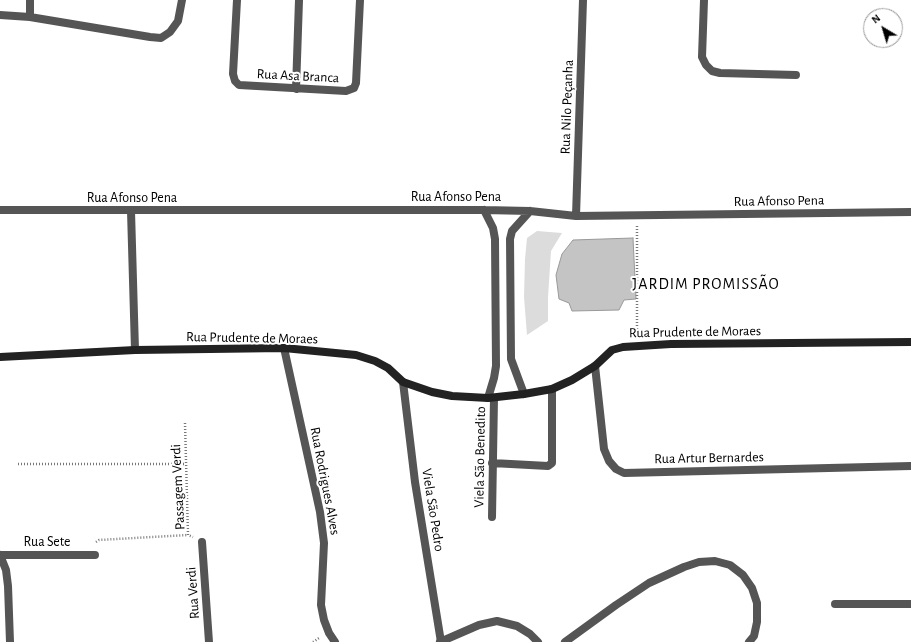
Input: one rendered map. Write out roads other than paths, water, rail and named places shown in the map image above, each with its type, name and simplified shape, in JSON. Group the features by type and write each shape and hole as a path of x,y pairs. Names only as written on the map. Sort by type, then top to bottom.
{"street":[{"path":"30,0 30,17"},
{"path":"0,15 30,17 161,38 170,32 178,21 182,0"},
{"name":"Rua Asa Branca","path":"237,0 233,74 235,81 239,85 346,91 354,88 356,83 360,0"},
{"path":"296,89 299,0"},
{"name":"Rua Nilo Peçanha","path":"576,216 583,0"},
{"path":"704,0 702,57 706,65 712,71 720,73 796,75"},
{"name":"Rua Afonso Pena","path":"0,210 484,210 530,211 576,216 911,212"},
{"path":"484,210 493,228 495,239 496,366 491,398"},
{"path":"131,211 135,350"},
{"path":"524,394 511,359 510,239 512,231 530,211"},
{"name":"Rua Prudente de Moraes","path":"0,357 135,350 284,348 356,355 375,361 388,368 403,382 432,392 452,396 491,398 552,389 572,380 596,366 612,350 623,347 671,344 911,342"},
{"name":"Rua Rodrigues Alves","path":"284,348 320,512 324,543 321,605 324,620 329,633 335,642"},
{"name":"Rua Artur Bernardes","path":"596,366 604,449 608,462 616,469 624,473 911,466"},
{"name":"Viela São Pedro","path":"403,382 415,482 441,642"},
{"path":"492,463 548,466 552,463 552,389"},
{"name":"Viela São Benedito","path":"491,398 492,517"},
{"name":"Rua Verdi","path":"202,542 209,642"},
{"path":"0,555 6,570 8,586 10,642"},
{"name":"Rua Sete","path":"0,555 95,555"},
{"path":"565,642 616,605 650,583 684,567 699,562 715,561 730,565 743,575 752,588 757,603 757,622 754,636 749,642"},
{"path":"835,604 911,604"},
{"path":"441,642 479,625 497,622 517,626 530,634 538,642"}],"district":[{"name":"JARDIM PROMISSÃO","path":"706,284"}]}
